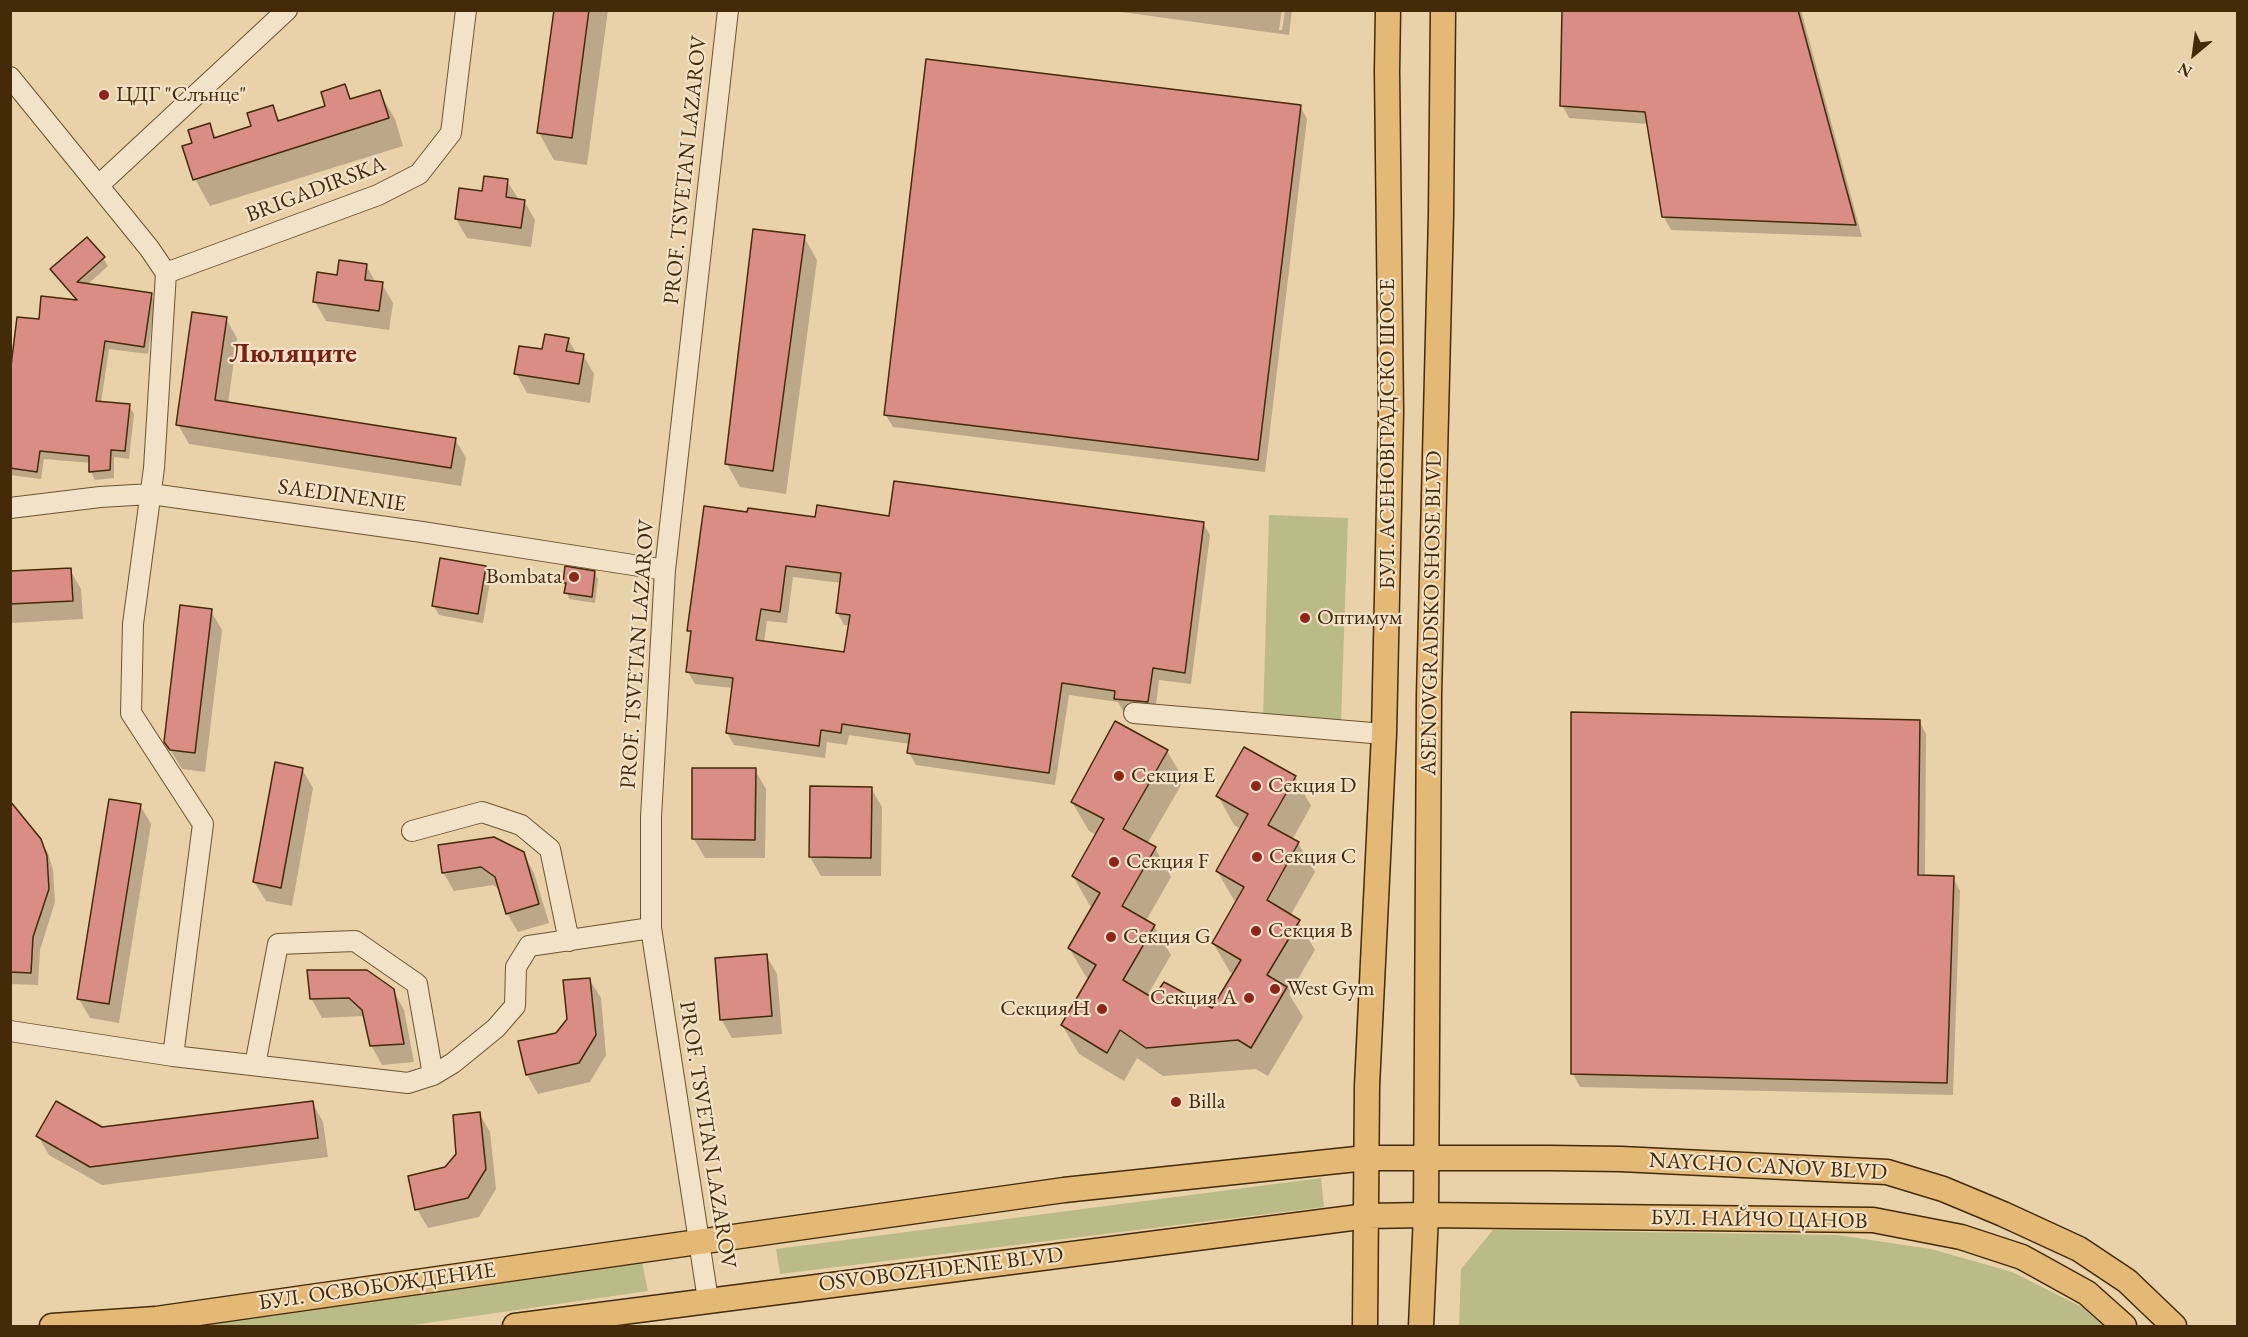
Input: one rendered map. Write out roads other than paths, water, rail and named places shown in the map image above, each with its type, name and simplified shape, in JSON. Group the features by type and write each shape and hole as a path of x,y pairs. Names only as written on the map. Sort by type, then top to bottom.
{"main road":[{"name":"БУЛ. АСЕНОВГРАДСКО ШОСЕ","path":"1365,1326 1367,1086 1384,734 1391,412 1388,10"},
{"name":"ASENOVGRADSKO SHOSE BLVD","path":"1421,1326 1426,1215 1429,695 1441,215 1443,10"},
{"path":"700,1241 1064,1190 1366,1158 1426,1159"},
{"name":"NAYCHO CANOV BLVD","path":"1426,1159 1621,1159 1887,1172 1943,1189 2079,1249 2127,1281 2174,1326"},
{"name":"БУЛ. НАЙЧО ЦАНОВ","path":"1367,1216 1873,1220 1961,1237 2022,1257 2087,1293 2124,1326"},
{"name":"OSVOBOZHDENIE BLVD","path":"515,1326 1367,1216"},
{"name":"БУЛ. ОСВОБОЖДЕНИЕ","path":"52,1326 156,1318 700,1241"}],"street":[{"path":"99,185 287,10"},
{"name":"BRIGADIRSKA","path":"166,273 378,195 418,174 451,133 466,10"},
{"name":"PROF. TSVETAN LAZAROV","path":"708,1300 651,928 651,817 665,570 728,10"},
{"path":"10,77 99,185 166,273 154,468 133,624 131,713 202,824 173,1056"},
{"name":"SAEDINENIE","path":"10,508 100,497 151,494 422,532 665,570"},
{"path":"1134,713 1384,734"},
{"path":"412,831 482,812 521,825 550,849 569,940"},
{"path":"10,1030 173,1056 408,1083 433,1075 453,1063 496,1028 515,1006 516,967 529,946 651,928"},
{"path":"255,1065 278,944 355,941 417,984 433,1075"}],"place":[{"name":"ЦДГ \"Слънце\"","path":"104,95"},
{"name":"Bombata","path":"574,577"},
{"name":"Оптимум","path":"1305,618"},
{"name":"Секция E","path":"1119,776"},
{"name":"Секция D","path":"1256,786"},
{"name":"Секция C","path":"1257,857"},
{"name":"Секция F","path":"1114,862"},
{"name":"Секция B","path":"1256,931"},
{"name":"Секция G","path":"1111,937"},
{"name":"West Gym","path":"1275,989"},
{"name":"Секция A","path":"1249,998"},
{"name":"Секция H","path":"1102,1009"},
{"name":"Billa","path":"1176,1102"}],"district":[{"name":"Люляците","path":"293,354"}]}
